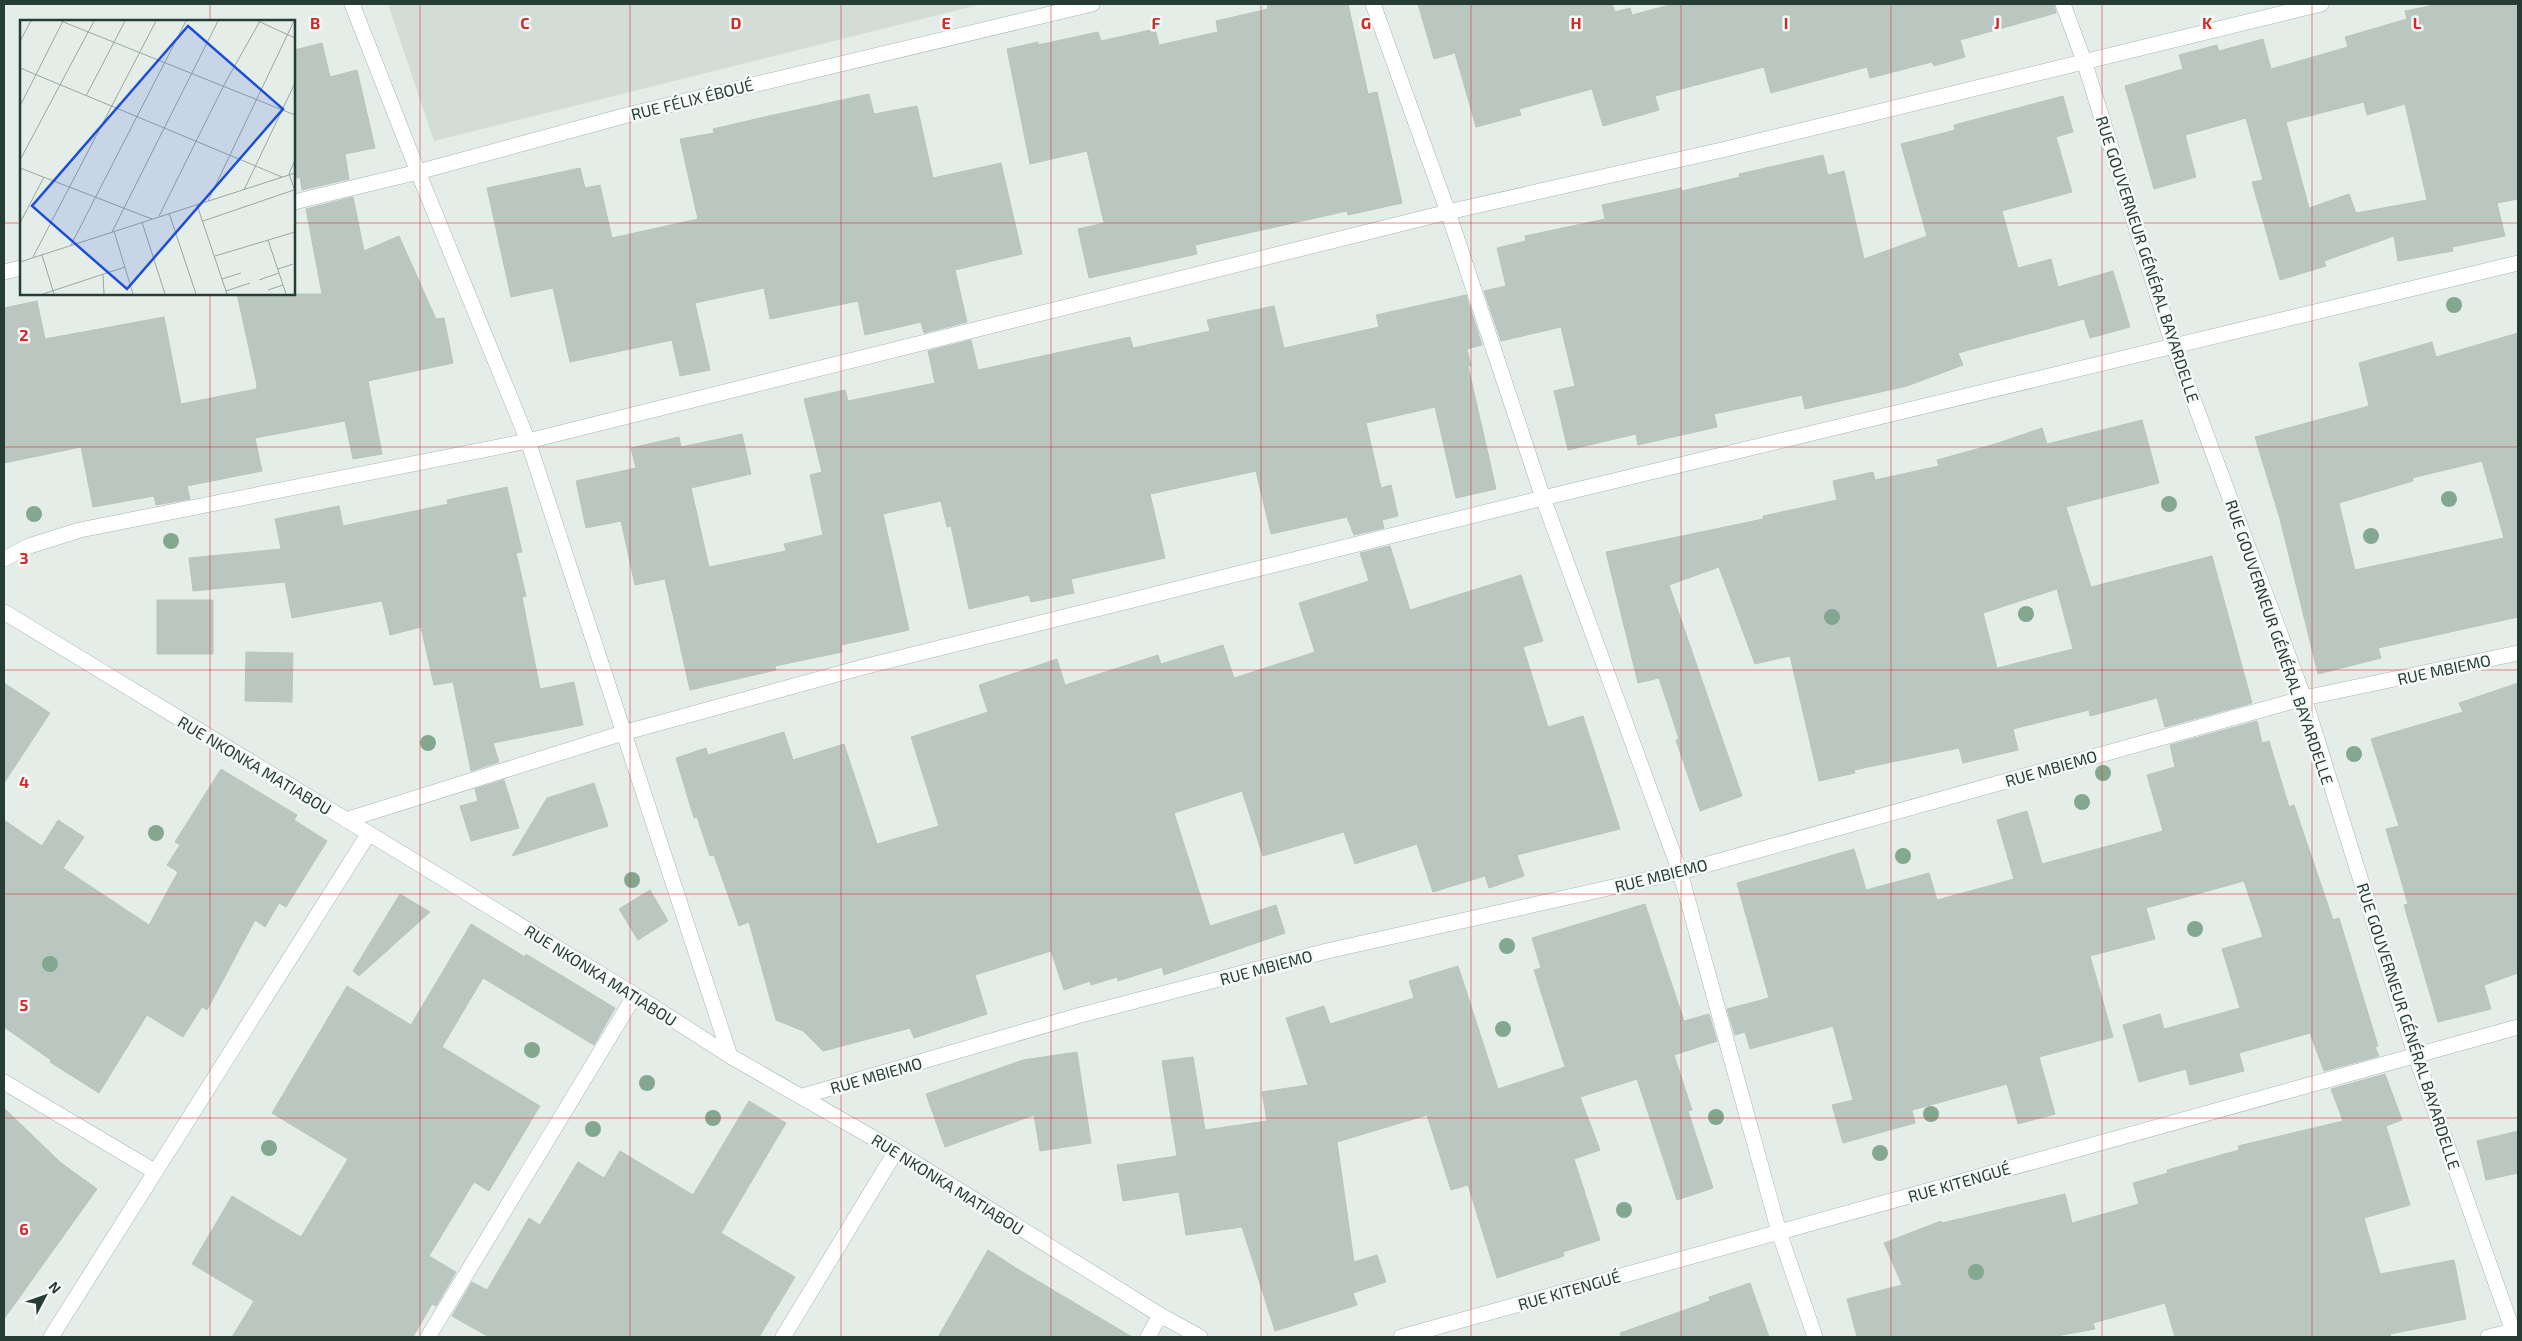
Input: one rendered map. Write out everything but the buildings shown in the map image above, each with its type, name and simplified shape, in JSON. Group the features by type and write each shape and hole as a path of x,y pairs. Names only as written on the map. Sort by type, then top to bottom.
{"street":[{"path":"352,4 418,172 528,441 730,1056"},
{"name":"RUE FÉLIX ÉBOUÉ","path":"295,202 418,172 631,114 1092,4"},
{"path":"1373,4 1448,212 1543,498 1680,872 1779,1232 1815,1337"},
{"name":"RUE GOUVERNEUR GÉNÉRAL BAYARDELLE","path":"2063,4 2084,61 2173,345 2304,698 2415,1054 2515,1333"},
{"path":"4,560 29,546 80,530 528,441 1448,212 1726,149 2321,4"},
{"path":"346,820 623,733 863,667 1164,594 1543,498 2518,263"},
{"path":"4,272 20,268"},
{"name":"RUE NKONKA MATIABOU","path":"4,612 635,995 730,1056 803,1096 896,1151 1160,1316 1200,1337"},
{"name":"RUE MBIEMO","path":"803,1096 1077,1016 1327,951 1680,872 2304,698 2518,653"},
{"path":"51,1337 369,833"},
{"path":"428,1337 635,995"},
{"name":"RUE KITENGUÉ","path":"1401,1337 2415,1054 2518,1027"},
{"path":"4,1082 154,1171"},
{"path":"783,1337 896,1151"},
{"path":"1148,1337 1160,1316"},
{"path":"2488,1337 2515,1333"}],"shaded area":[{"path":"388,4 982,4 434,141"}]}
